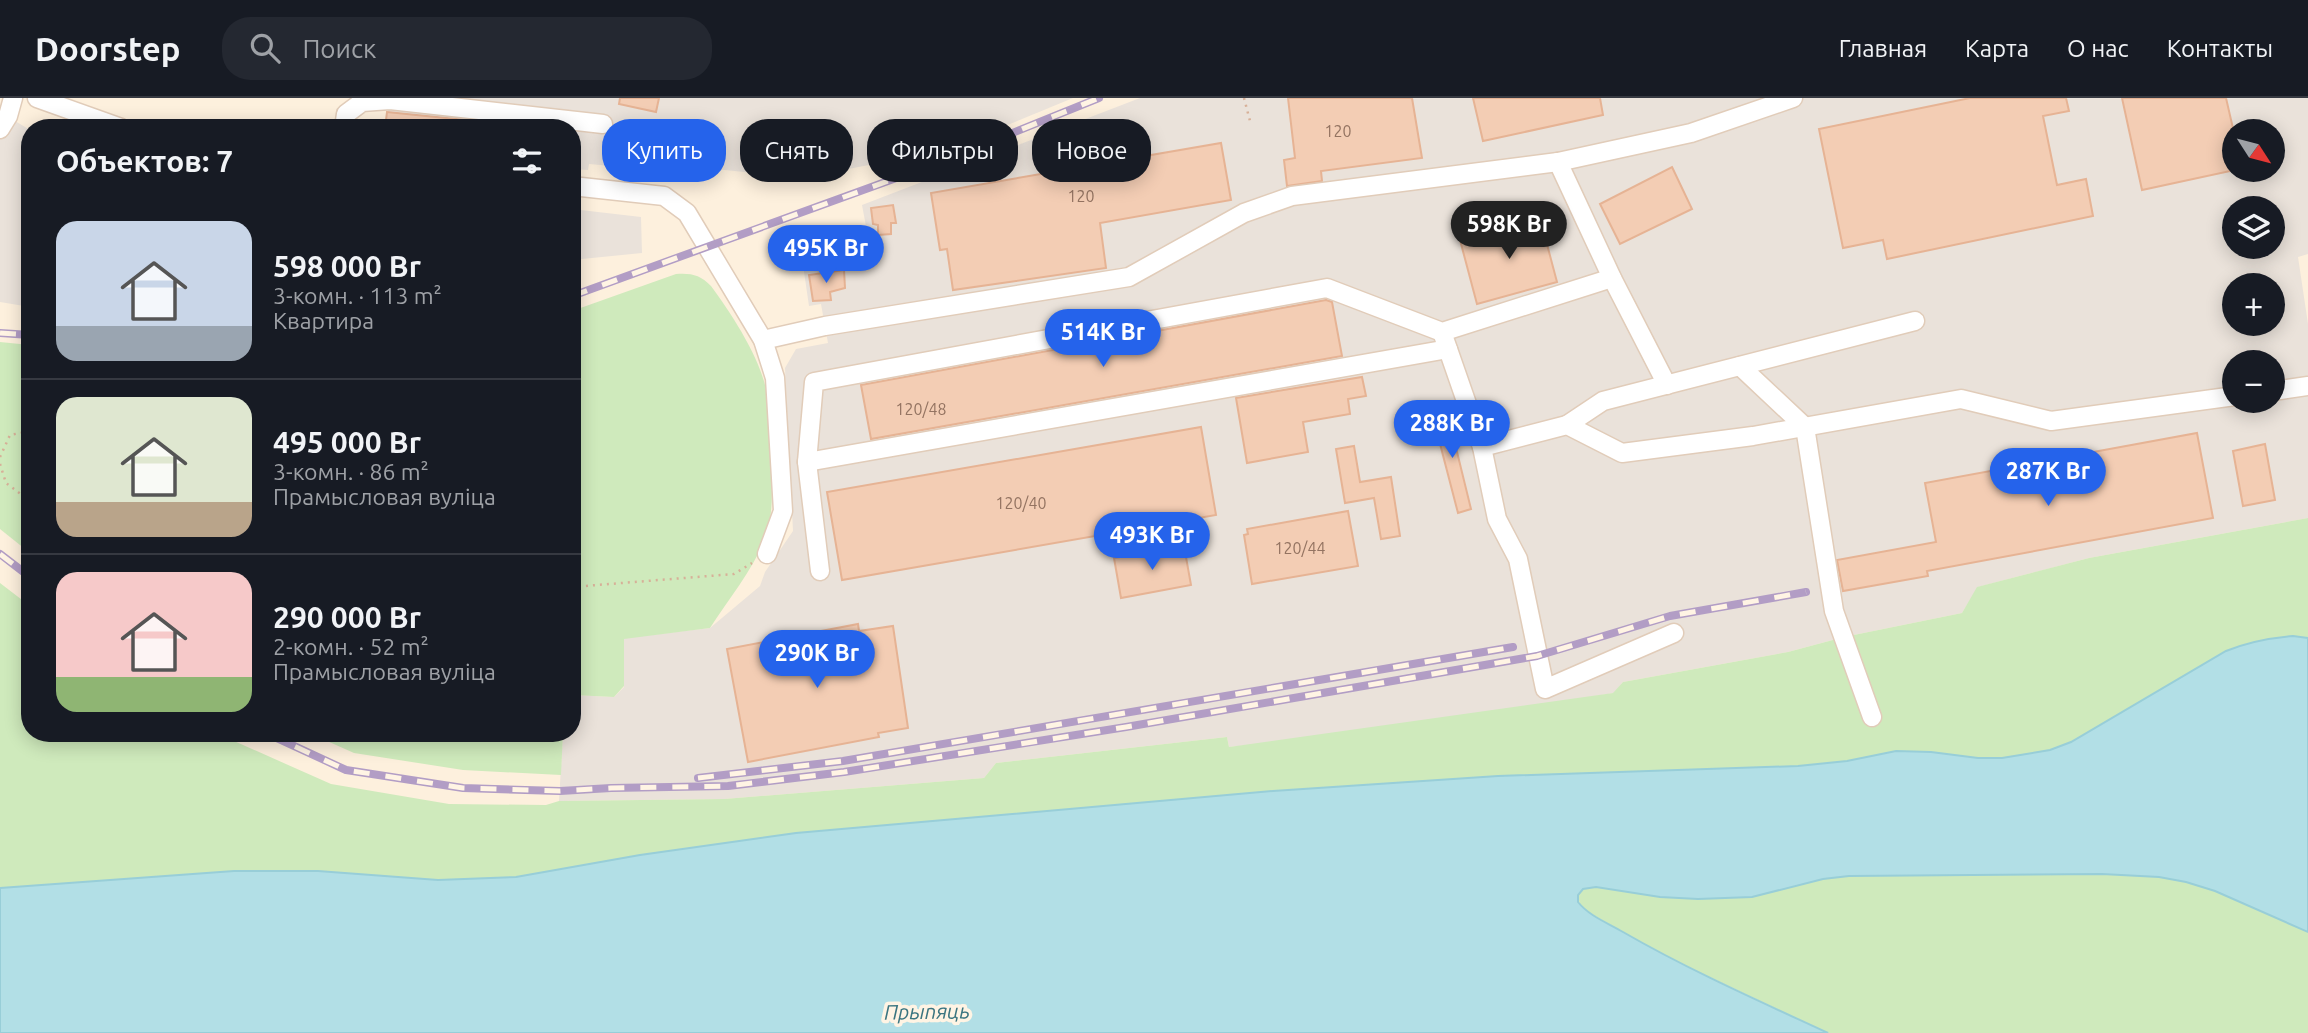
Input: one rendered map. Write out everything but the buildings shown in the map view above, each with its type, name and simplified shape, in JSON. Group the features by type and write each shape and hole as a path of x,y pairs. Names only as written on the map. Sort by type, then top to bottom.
{"street":[{"path":"0,130 8,116 13,98"},
{"path":"37,98 95,119"},
{"path":"63,108 85,98"},
{"path":"762,340 825,326 1129,277 1244,213 1292,197 1558,162 1691,133 1793,98"},
{"path":"345,119 346,114 362,102 390,100 559,119"},
{"path":"581,122 602,124"},
{"path":"1558,162 1612,278 1667,385"},
{"path":"581,187 664,196 687,213 762,340 775,378 783,511 767,554"},
{"path":"807,462 1445,341 1612,278"},
{"path":"820,571 807,462 814,382 1326,288 1445,341 1482,447 1497,519 1518,559 1545,689 1674,633"},
{"path":"1482,447 1567,425 1604,401 1915,321"},
{"path":"1740,366 1805,427 1834,611 1872,717"},
{"path":"2285,389 2308,386"},
{"path":"1567,425 1622,453 1753,436 1961,399 2051,421 2222,398"}],"path":[{"path":"1244,98 1251,121"},
{"path":"0,457 9,435 21,433"},
{"path":"0,464 6,483 21,495"},
{"path":"581,586 734,574 767,554"}],"shaded area":[{"path":"390,98 1073,98 1018,121 867,119 867,165 853,168 853,119 740,119 740,172 726,170 726,119 602,119 602,165 589,164 588,170 581,170 581,119 386,119"},
{"path":"1140,98 2308,98 2308,254 2298,257 2308,324 2308,518 2089,558 1978,587 1962,613 1844,637 1788,652 1623,682 1614,693 1354,735 1229,747 1227,737 996,763 984,778 724,799 559,801 562,742 581,742 581,695 614,697 624,687 624,638 710,628 760,586 765,572 793,531 785,368 796,349 828,343 821,304 809,306 803,265 871,253 862,205 922,182 1018,182 1018,145 1032,140 1032,182 1151,182 1151,119 1085,119"},
{"path":"0,112 21,125 21,306 0,302"},
{"path":"581,210 641,217 642,253 581,259"}],"green space":[{"path":"676,274 703,279 727,308 756,360 765,385 770,415 772,503 767,532 753,563 710,628 624,639 624,686 614,697 581,695 581,308"},
{"path":"0,342 21,344 21,546 0,529"},
{"path":"2308,518 2308,1033 1828,1033 1637,940 1590,913 1581,906 1578,899 554,872 516,877 438,880 318,871 234,871 0,888 0,583 21,599 21,742 236,742 331,784 449,804 546,805 559,801 724,799 984,778 996,763 1227,737 1229,747 1613,693 1623,682 1788,652 1844,637 1962,613 1977,587 2089,558"},
{"path":"329,742 563,742 561,775 463,770 354,753"}],"water":[{"name":"Прыпяць","path":"2293,636 2308,638 2308,932 2215,891 2186,882 2159,877 2102,874 1849,876 1823,879 1752,897 1660,897 1596,887 1583,889 1578,895 1578,902 1599,919 1724,985 1828,1033 0,1033 0,888 234,871 318,871 438,880 516,877 640,855 796,833 1273,791 1498,776 1798,766 1847,761 1896,751 2002,758 2050,750 2071,742 2226,651 2258,641"}],"railway":[{"path":"581,293 943,161 1099,98"},
{"path":"0,333 21,334"},
{"path":"0,554 21,570"},
{"path":"285,742 346,770 463,788 560,791 728,786 844,772 1126,727 1537,656 1670,616 1806,592"},
{"path":"698,778 843,761 1513,647"}]}
